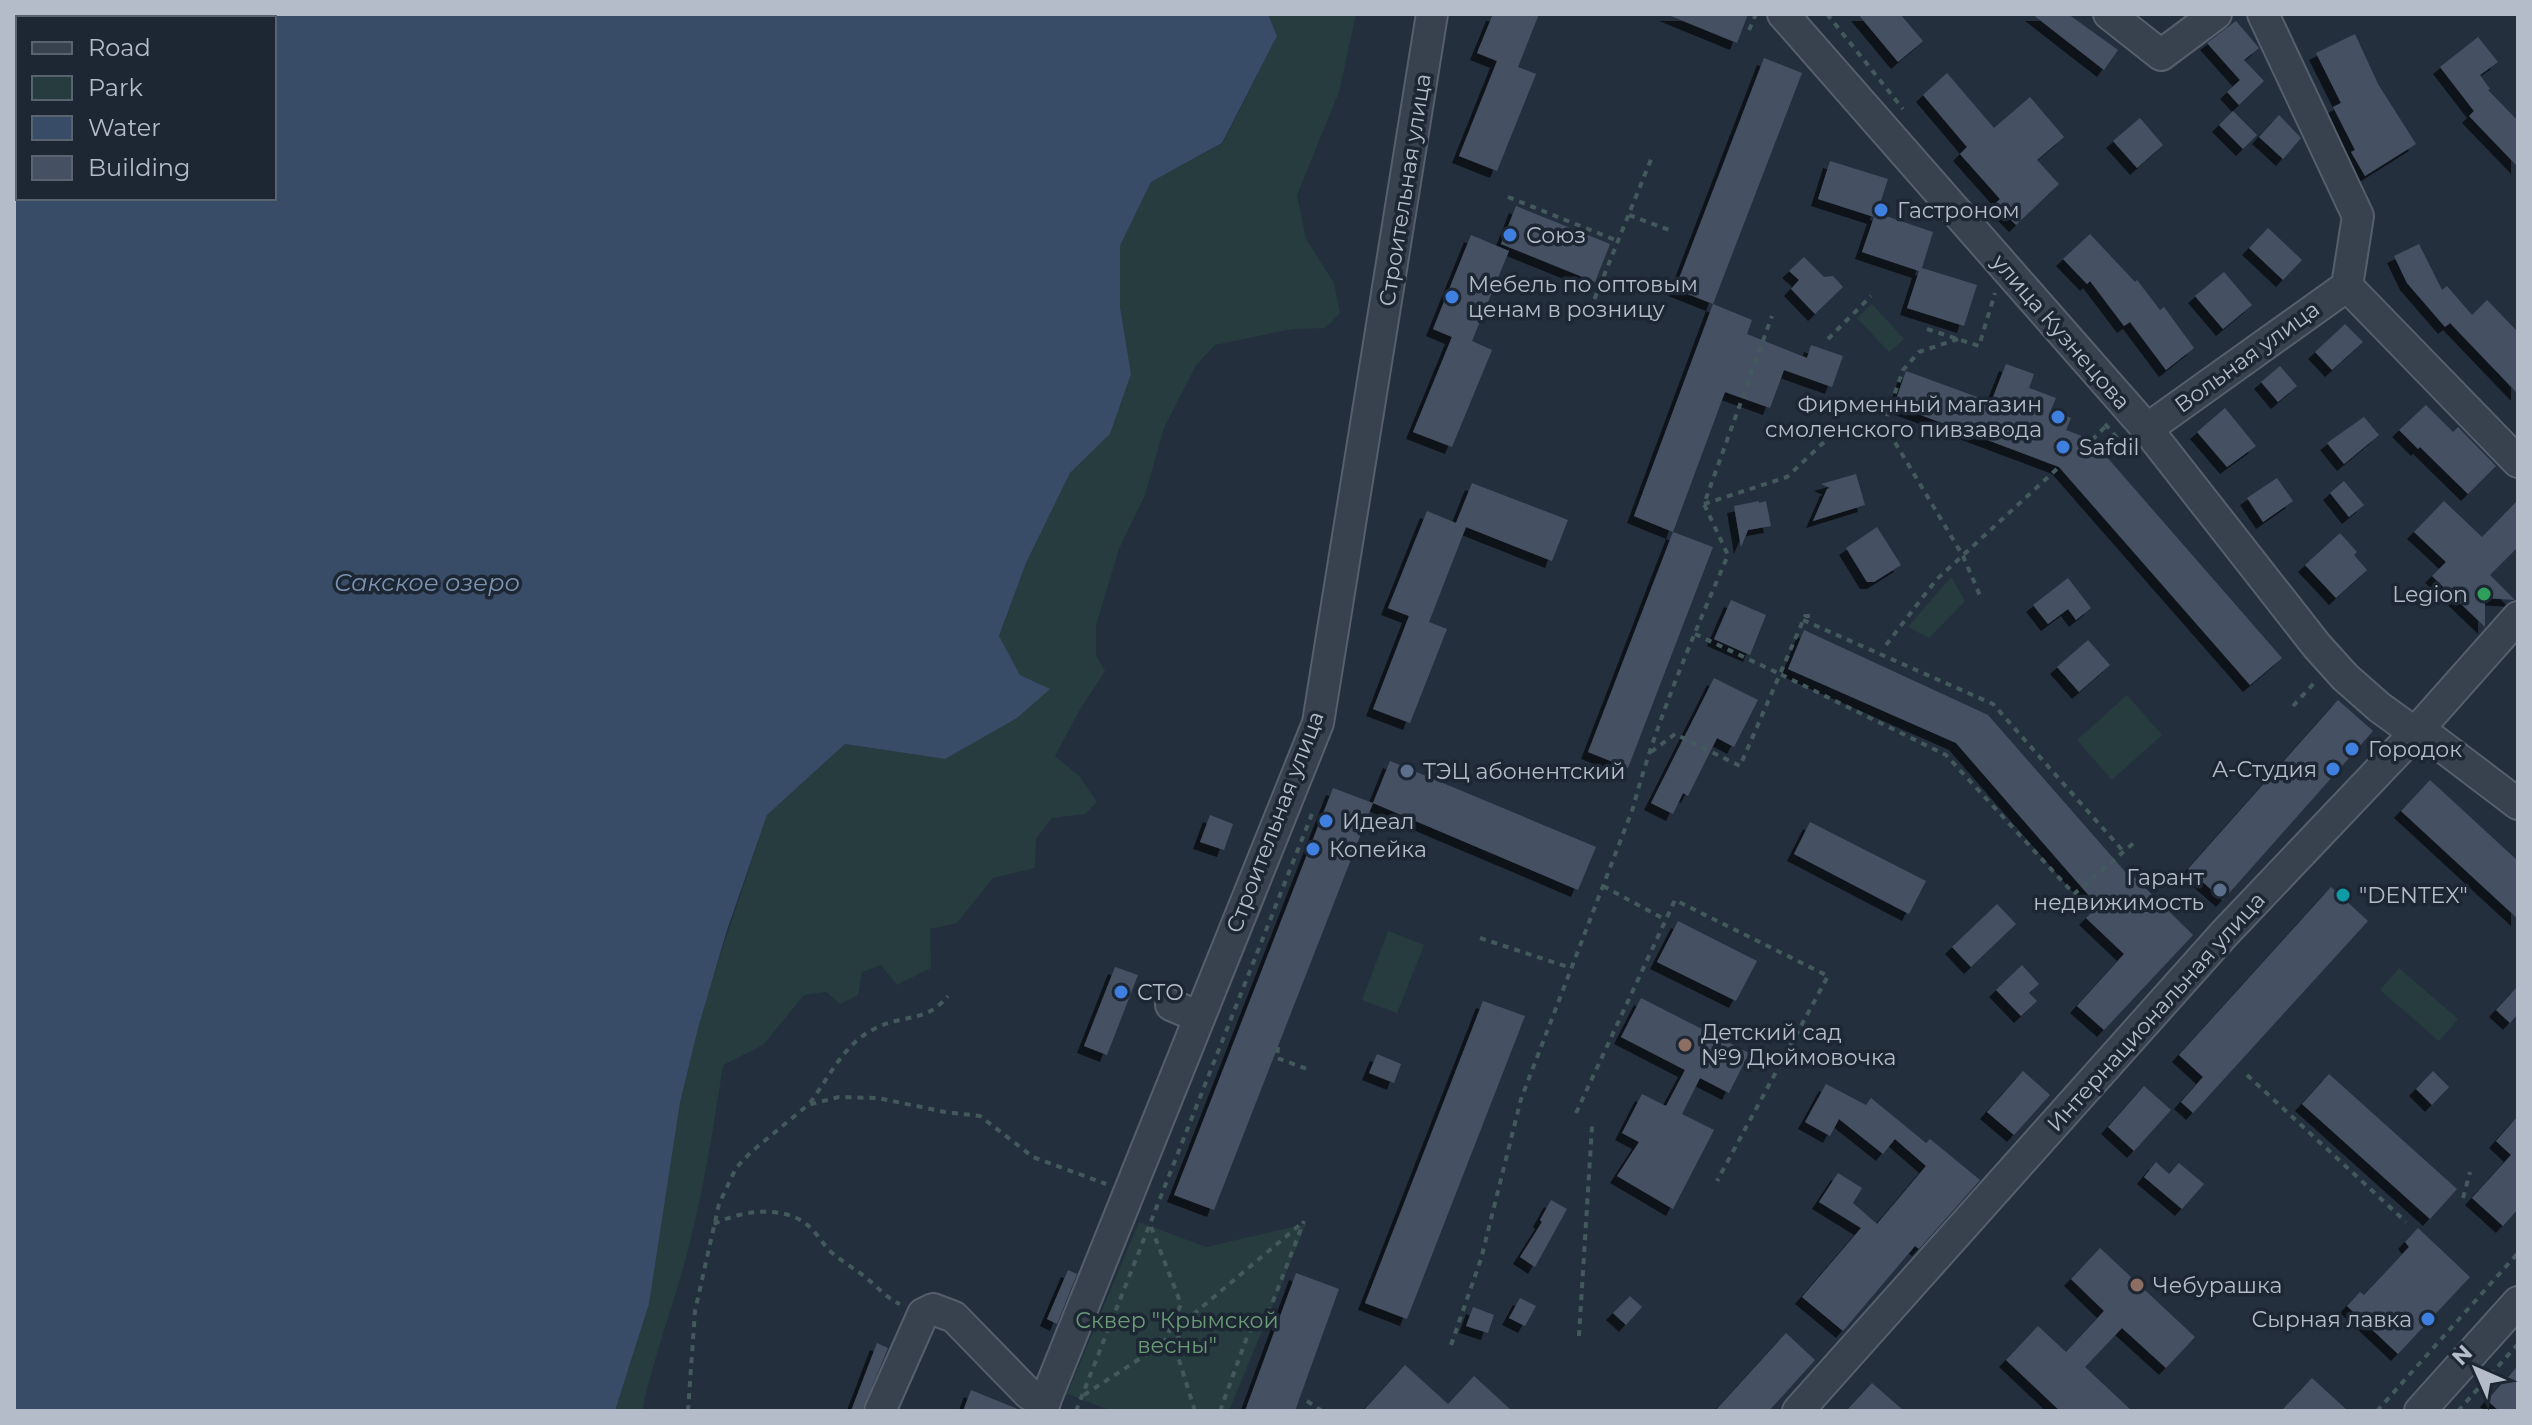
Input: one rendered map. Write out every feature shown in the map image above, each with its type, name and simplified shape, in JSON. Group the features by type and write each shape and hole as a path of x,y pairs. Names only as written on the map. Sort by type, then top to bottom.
{"street":[{"name":"Строительная улица","path":"1043,1406 1318,723 1432,14"},
{"name":"улица Кузнецова","path":"1783,14 2147,429 2317,646 2345,677 2379,707 2415,733 2435,741 2518,804"},
{"path":"2109,14 2161,55 2216,14"},
{"path":"2263,14 2358,216 2347,286 2518,462"},
{"name":"Вольная улица","path":"2147,429 2347,286"},
{"name":"Интернациональная улица","path":"1798,1411 2224,934 2415,733 2518,617"},
{"path":"1171,1005 1199,1017"},
{"path":"2420,1411 2518,1302"},
{"path":"880,1411 923,1314 933,1309 954,1317 1043,1406"}],"path":[{"path":"1749,30 1756,14"},
{"path":"1590,310 1652,157"},
{"path":"1508,197 1618,241"},
{"path":"1629,215 1669,230"},
{"path":"1927,329 1979,346 1997,287"},
{"path":"1828,339 1871,296"},
{"path":"1451,1345 1481,1259 1521,1099 1633,808 1650,752 1728,555 1704,504 1772,316"},
{"path":"1884,424 1903,370 1919,352 1958,339"},
{"path":"1704,504 1787,477 1840,427 1865,430 1884,424"},
{"path":"1884,424 1963,556 1981,598"},
{"path":"2092,440 2106,426"},
{"path":"1886,645 1936,580 2059,467"},
{"path":"1650,752 1675,734 1740,766 1803,620 1805,616 1814,616"},
{"path":"1803,620 1993,704 2123,851"},
{"path":"1695,634 1946,755 2074,894 2136,841"},
{"path":"2293,706 2323,674"},
{"path":"1603,886 1666,920"},
{"path":"1576,1113 1675,900 1828,976 1717,1181"},
{"path":"1480,938 1571,968"},
{"path":"688,1411 695,1311 719,1204 736,1168 808,1105 851,1045 874,1029 902,1019 927,1015 939,1008 948,996"},
{"path":"1228,1029 1237,1032"},
{"path":"1278,1047 1277,1058 1307,1069"},
{"path":"2247,1075 2406,1222"},
{"path":"808,1105 839,1097 878,1098 980,1116 1033,1157 1129,1191"},
{"path":"1579,1336 1592,1126"},
{"path":"2463,1198 2470,1172"},
{"path":"714,1224 733,1214 790,1214 807,1224 827,1248 889,1299 923,1314"},
{"path":"1195,1411 1175,1347 1184,1322 1304,1221 1265,1322 1254,1318 1220,1411"},
{"path":"1082,1396 1164,1343 1181,1304 1151,1227"},
{"path":"2377,1411 2518,1253"},
{"path":"1174,1319 1184,1322"},
{"path":"1164,1343 1175,1347"},
{"path":"2458,1411 2518,1344"},
{"path":"1307,1401 1322,1411"},
{"path":"1076,1411 1079,1404"}],"green space":[{"path":"1268,14 1356,14 1339,92 1297,195 1306,239 1334,283 1340,313 1325,328 1292,329 1215,345 1196,365 1164,428 1145,495 1119,549 1096,625 1096,656 1105,671 1055,756 1080,777 1097,802 1085,814 1052,818 1036,839 1035,868 993,878 957,923 930,929 931,968 897,985 881,965 862,972 858,995 840,1004 826,992 804,995 763,1045 723,1065 692,1234 642,1411 615,1411 649,1304 680,1103 690,1060 591,822 708,992 767,815 845,744 945,759 1049,689 1020,675 999,637 1026,563 1070,473 1110,434 1131,374 1120,307 1120,246 1151,182 1223,143 1277,36"},
{"path":"1872,304 1904,339 1889,352 1857,318"},
{"path":"1951,577 1965,601 1929,638 1908,627"},
{"path":"2127,695 2162,735 2112,780 2077,740"},
{"path":"1388,931 1424,945 1397,1013 1362,1000"},
{"path":"2399,968 2458,1019 2439,1041 2380,990"},
{"name":"Сквер \"Крымской весны\"","path":"1139,1222 1206,1247 1306,1224 1229,1411 1112,1411 1067,1394"}],"water":[{"name":"Сакское озеро","path":"14,14 1268,14 1277,36 1222,143 1151,182 1120,246 1120,307 1131,374 1110,434 1070,473 1026,563 999,636 1020,675 1050,689 1017,718 945,759 845,744 767,815 727,930 698,1028 680,1103 649,1304 615,1411 14,1411"}],"building":[{"path":"1493,14 1539,14 1518,67 1536,74 1497,171 1459,156 1497,61 1477,53"},
{"path":"1666,14 1748,14 1737,43"},
{"path":"1858,14 1900,14 1923,41 1898,62"},
{"path":"2032,14 2068,14 2118,50 2104,70"},
{"path":"2236,21 2259,48 2244,60 2264,81 2239,105 2227,92 2240,80 2207,43"},
{"path":"2355,34 2378,84 2416,144 2365,176 2351,152 2355,150 2333,107 2341,103 2316,53"},
{"path":"2478,37 2498,62 2480,75 2488,90 2518,121 2518,167 2469,116 2474,111 2440,67"},
{"path":"1764,58 1802,73 1713,304 1675,289"},
{"path":"1947,73 1994,128 2030,97 2064,137 2037,160 2059,184 2016,225 1995,204 2000,199 1960,154 1967,147 1923,95"},
{"path":"2233,111 2257,135 2243,149 2219,125"},
{"path":"2279,115 2301,138 2283,159 2259,137"},
{"path":"2140,118 2163,145 2137,168 2113,141"},
{"path":"1830,161 1888,179 1877,213 1933,232 1922,268 1977,285 1964,326 1907,308 1919,271 1862,252 1874,217 1818,199"},
{"path":"1516,206 1610,244 1595,282 1501,244"},
{"path":"2268,228 2302,260 2283,280 2249,248"},
{"path":"2090,234 2135,282 2137,280 2160,310 2164,307 2194,348 2166,370 2130,322 2124,326 2090,281 2087,284 2063,259"},
{"path":"1471,235 1509,251 1472,341 1492,350 1452,447 1413,432 1452,337 1433,329"},
{"path":"2419,244 2442,290 2447,286 2472,315 2487,300 2518,332 2518,394 2450,323 2445,327 2407,283 2394,256"},
{"path":"1804,257 1824,277 1833,276 1843,287 1815,314 1791,289 1799,280 1789,271"},
{"path":"2224,272 2252,305 2223,329 2195,296"},
{"path":"1713,304 1752,320 1747,334 1807,358 1811,345 1843,356 1832,387 1784,370 1770,408 1725,392 1673,532 1634,516"},
{"path":"2345,324 2363,342 2332,370 2315,352"},
{"path":"2006,364 2034,374 2029,388 2056,398 2051,410 2071,418 2066,430 2092,440 2282,658 2250,685 2059,467 1894,405 1906,371 1991,402"},
{"path":"2280,366 2297,386 2278,402 2261,382"},
{"path":"2426,405 2453,432 2458,427 2496,466 2468,494 2399,430"},
{"path":"2225,408 2256,446 2227,467 2197,432"},
{"path":"2364,417 2379,435 2344,464 2327,443"},
{"path":"1856,474 1865,505 1813,521 1830,488 1821,484"},
{"path":"2277,478 2293,501 2263,522 2247,498"},
{"path":"2344,481 2364,505 2349,517 2330,493"},
{"path":"1472,483 1568,520 1552,561 1466,527 1429,622 1447,629 1410,723 1373,709 1409,616 1388,608 1427,511 1456,523"},
{"path":"2518,500 2518,547 2490,575 2515,600 2485,598 2485,627 2432,576 2446,562 2414,532 2444,501 2482,537"},
{"path":"1766,501 1771,526 1748,530 1741,547 1734,506"},
{"path":"1877,527 1901,565 1874,582 1867,582 1846,548"},
{"path":"1673,532 1713,547 1628,768 1588,752"},
{"path":"2340,533 2357,552 2354,555 2367,570 2336,598 2305,565"},
{"path":"2068,578 2091,608 2076,620 2068,609 2048,624 2033,605"},
{"path":"1731,600 1766,615 1750,655 1714,639"},
{"path":"1804,630 1988,715 2128,875 2130,873 2193,935 2104,1030 2077,1006 2124,954 2086,918 2098,906 1956,743 1788,669"},
{"path":"2088,640 2110,665 2079,692 2057,667"},
{"path":"1714,678 1758,700 1734,747 1717,738 1688,796 1683,793 1673,814 1651,803"},
{"path":"2338,700 2373,731 2223,900 2188,869"},
{"path":"1390,761 1596,847 1578,890 1373,803"},
{"path":"2430,780 2518,861 2518,919 2401,811"},
{"path":"1333,788 1373,803 1214,1210 1174,1195"},
{"path":"1210,815 1233,824 1224,850 1200,842"},
{"path":"1810,822 1926,881 1909,914 1794,854"},
{"path":"2331,887 2368,921 2193,1113 2181,1102 2203,1077 2179,1055"},
{"path":"1997,904 2016,924 1971,967 1952,947"},
{"path":"1678,921 1757,961 1736,1001 1657,962"},
{"path":"2022,965 2039,984 2029,993 2037,1001 2021,1016 1996,990"},
{"path":"1115,967 1138,975 1107,1055 1084,1046"},
{"path":"2518,986 2518,1014 2510,1023 2496,1010"},
{"name":"Детский сад №9 Дюймовочка","path":"1641,998 1749,1053 1729,1093 1700,1078 1682,1114 1714,1130 1673,1209 1617,1176 1639,1142 1622,1133 1642,1094 1666,1106 1685,1070 1621,1037"},
{"path":"1483,1001 1525,1016 1407,1319 1365,1303"},
{"path":"1377,1054 1401,1064 1394,1083 1369,1073"},
{"path":"2023,1071 2050,1095 2014,1135 1987,1112"},
{"path":"2433,1071 2449,1087 2432,1105 2416,1089"},
{"path":"2329,1074 2457,1189 2430,1219 2302,1104"},
{"path":"1826,1084 1866,1105 1871,1098 1926,1143 1930,1139 1980,1180 1919,1249 1915,1246 1843,1331 1802,1297 1861,1228 1819,1202 1838,1173 1862,1188 1853,1203 1877,1224 1926,1166 1895,1139 1883,1154 1839,1119 1830,1136 1805,1122"},
{"path":"2144,1086 2171,1110 2134,1151 2108,1127"},
{"path":"2518,1116 2518,1209 2503,1226 2472,1198 2511,1155 2496,1141"},
{"path":"2156,1162 2169,1174 2179,1163 2204,1184 2182,1209 2144,1177"},
{"path":"1551,1200 1567,1209 1535,1267 1520,1257 1542,1222 1540,1220"},
{"path":"2418,1228 2470,1277 2398,1354 2347,1306 2360,1292 2364,1295 2409,1247 2405,1242"},
{"path":"2100,1248 2195,1337 2166,1368 2122,1328 2085,1367 2132,1411 2060,1411 2006,1360 2038,1326 2066,1352 2104,1311 2071,1279"},
{"path":"1068,1270 1077,1274 1057,1324 1047,1319"},
{"path":"1296,1273 1339,1289 1295,1411 1245,1411"},
{"path":"1630,1296 1642,1307 1626,1325 1613,1313"},
{"path":"1520,1298 1536,1306 1525,1326 1509,1318"},
{"path":"1473,1307 1494,1315 1488,1333 1466,1326"},
{"path":"1786,1333 1815,1360 1769,1411 1715,1411"},
{"path":"877,1343 888,1348 862,1411 851,1411"},
{"path":"1405,1365 1448,1404 1474,1376 1512,1411 1363,1411"},
{"path":"2518,1366 2518,1411 2499,1411 2487,1400"},
{"path":"2312,1378 2348,1411 2281,1411"},
{"path":"1872,1383 1904,1411 1846,1411"},
{"path":"971,1390 1020,1410 1020,1411 963,1411"}],"place":[{"name":"Гастроном","path":"1881,210"},
{"name":"Союз","path":"1510,235"},
{"name":"Мебель по оптовым ценам в розницу","path":"1452,297"},
{"name":"Фирменный магазин смоленского пивзавода","path":"2058,417"},
{"name":"Safdil","path":"2063,447"},
{"name":"Legion","path":"2484,594"},
{"name":"Городок","path":"2352,749"},
{"name":"А-Студия","path":"2333,769"},
{"name":"ТЭЦ абонентский","path":"1407,771"},
{"name":"Идеал","path":"1326,821"},
{"name":"Копейка","path":"1313,849"},
{"name":"Гарант недвижимость","path":"2220,890"},
{"name":"\"DENTEX\"","path":"2343,895"},
{"name":"СТО","path":"1121,992"},
{"name":"Детский сад №9 Дюймовочка","path":"1685,1045"},
{"name":"Чебурашка","path":"2137,1285"},
{"name":"Сырная лавка","path":"2428,1319"}]}
